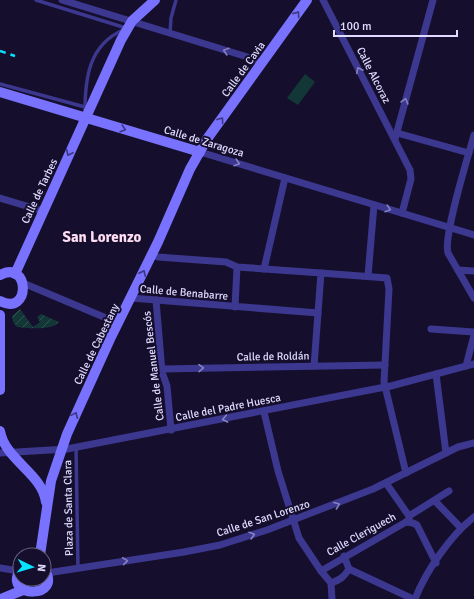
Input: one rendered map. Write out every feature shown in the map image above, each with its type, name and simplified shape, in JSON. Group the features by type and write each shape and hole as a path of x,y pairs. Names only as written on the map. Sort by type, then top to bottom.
{"street":[{"path":"62,0 130,25 170,33 254,59 261,65"},
{"path":"130,25 155,0"},
{"name":"Calle de Cavia","path":"200,152 207,139 307,0"},
{"name":"Calle Alcoraz","path":"323,0 383,117 396,136 411,175 402,213"},
{"path":"433,0 396,136 469,153"},
{"name":"Calle de Tarbes","path":"15,274 130,25"},
{"name":"Calle de Zaragoza","path":"0,92 474,235"},
{"path":"473,141 450,228 447,251 474,298"},
{"name":"Calle de Cabestany","path":"41,547 52,481 67,434 118,323 152,255 190,168 200,152"},
{"path":"264,269 285,178"},
{"path":"0,198 43,211"},
{"path":"368,276 374,205"},
{"path":"152,255 158,257 226,262 238,267 387,278 389,289 385,365 386,387 406,473"},
{"path":"235,307 238,267"},
{"path":"458,270 474,271"},
{"path":"0,275 9,272 15,274 23,283 24,292 20,299 12,303 2,302 0,315 0,390"},
{"path":"314,366 321,273"},
{"path":"23,283 118,323"},
{"name":"Calle de Benabarre","path":"131,298 318,314"},
{"name":"Calle de Manuel Bescós","path":"156,300 162,369 167,386 171,430"},
{"path":"431,329 474,334 466,366"},
{"name":"Calle del Padre Huesca","path":"21,456 76,448 264,412 386,387 474,364"},
{"name":"Calle de Roldán","path":"162,369 385,365"},
{"path":"436,374 446,453"},
{"path":"264,412 292,521 299,538 331,583 332,599"},
{"path":"67,434 76,448"},
{"path":"0,437 11,452"},
{"name":"Calle de San Lorenzo","path":"52,570 78,568 184,552 220,544 340,504 458,447 474,442"},
{"path":"0,453 11,452 21,456 44,492 47,505"},
{"path":"386,483 408,519 417,526 436,562"},
{"name":"Calle Cleriguech","path":"321,571 408,519 449,491"},
{"path":"435,500 461,528"},
{"path":"344,556 349,569 414,599 424,579 436,562 461,528 474,517"},
{"path":"0,568 12,569"},
{"path":"331,583 345,576 349,569"},
{"path":"1,599 19,594 43,594"}],"lane":[{"path":"36,0 130,25"},
{"path":"170,33 171,18 176,0"},
{"path":"86,118 85,107 88,76 94,57 110,36 130,25"},
{"path":"0,84 85,107"},
{"name":"Plaza de Santa Clara","path":"76,448 78,568"}],"green space":[{"path":"305,74 315,82 298,105 287,98"},
{"path":"20,309 33,327 40,322 37,317 41,314 59,322 51,327 45,328 17,327 13,322 12,316"}],"railway":[{"path":"0,51 15,56"}],"district":[{"name":"San Lorenzo","path":"102,237"}]}
